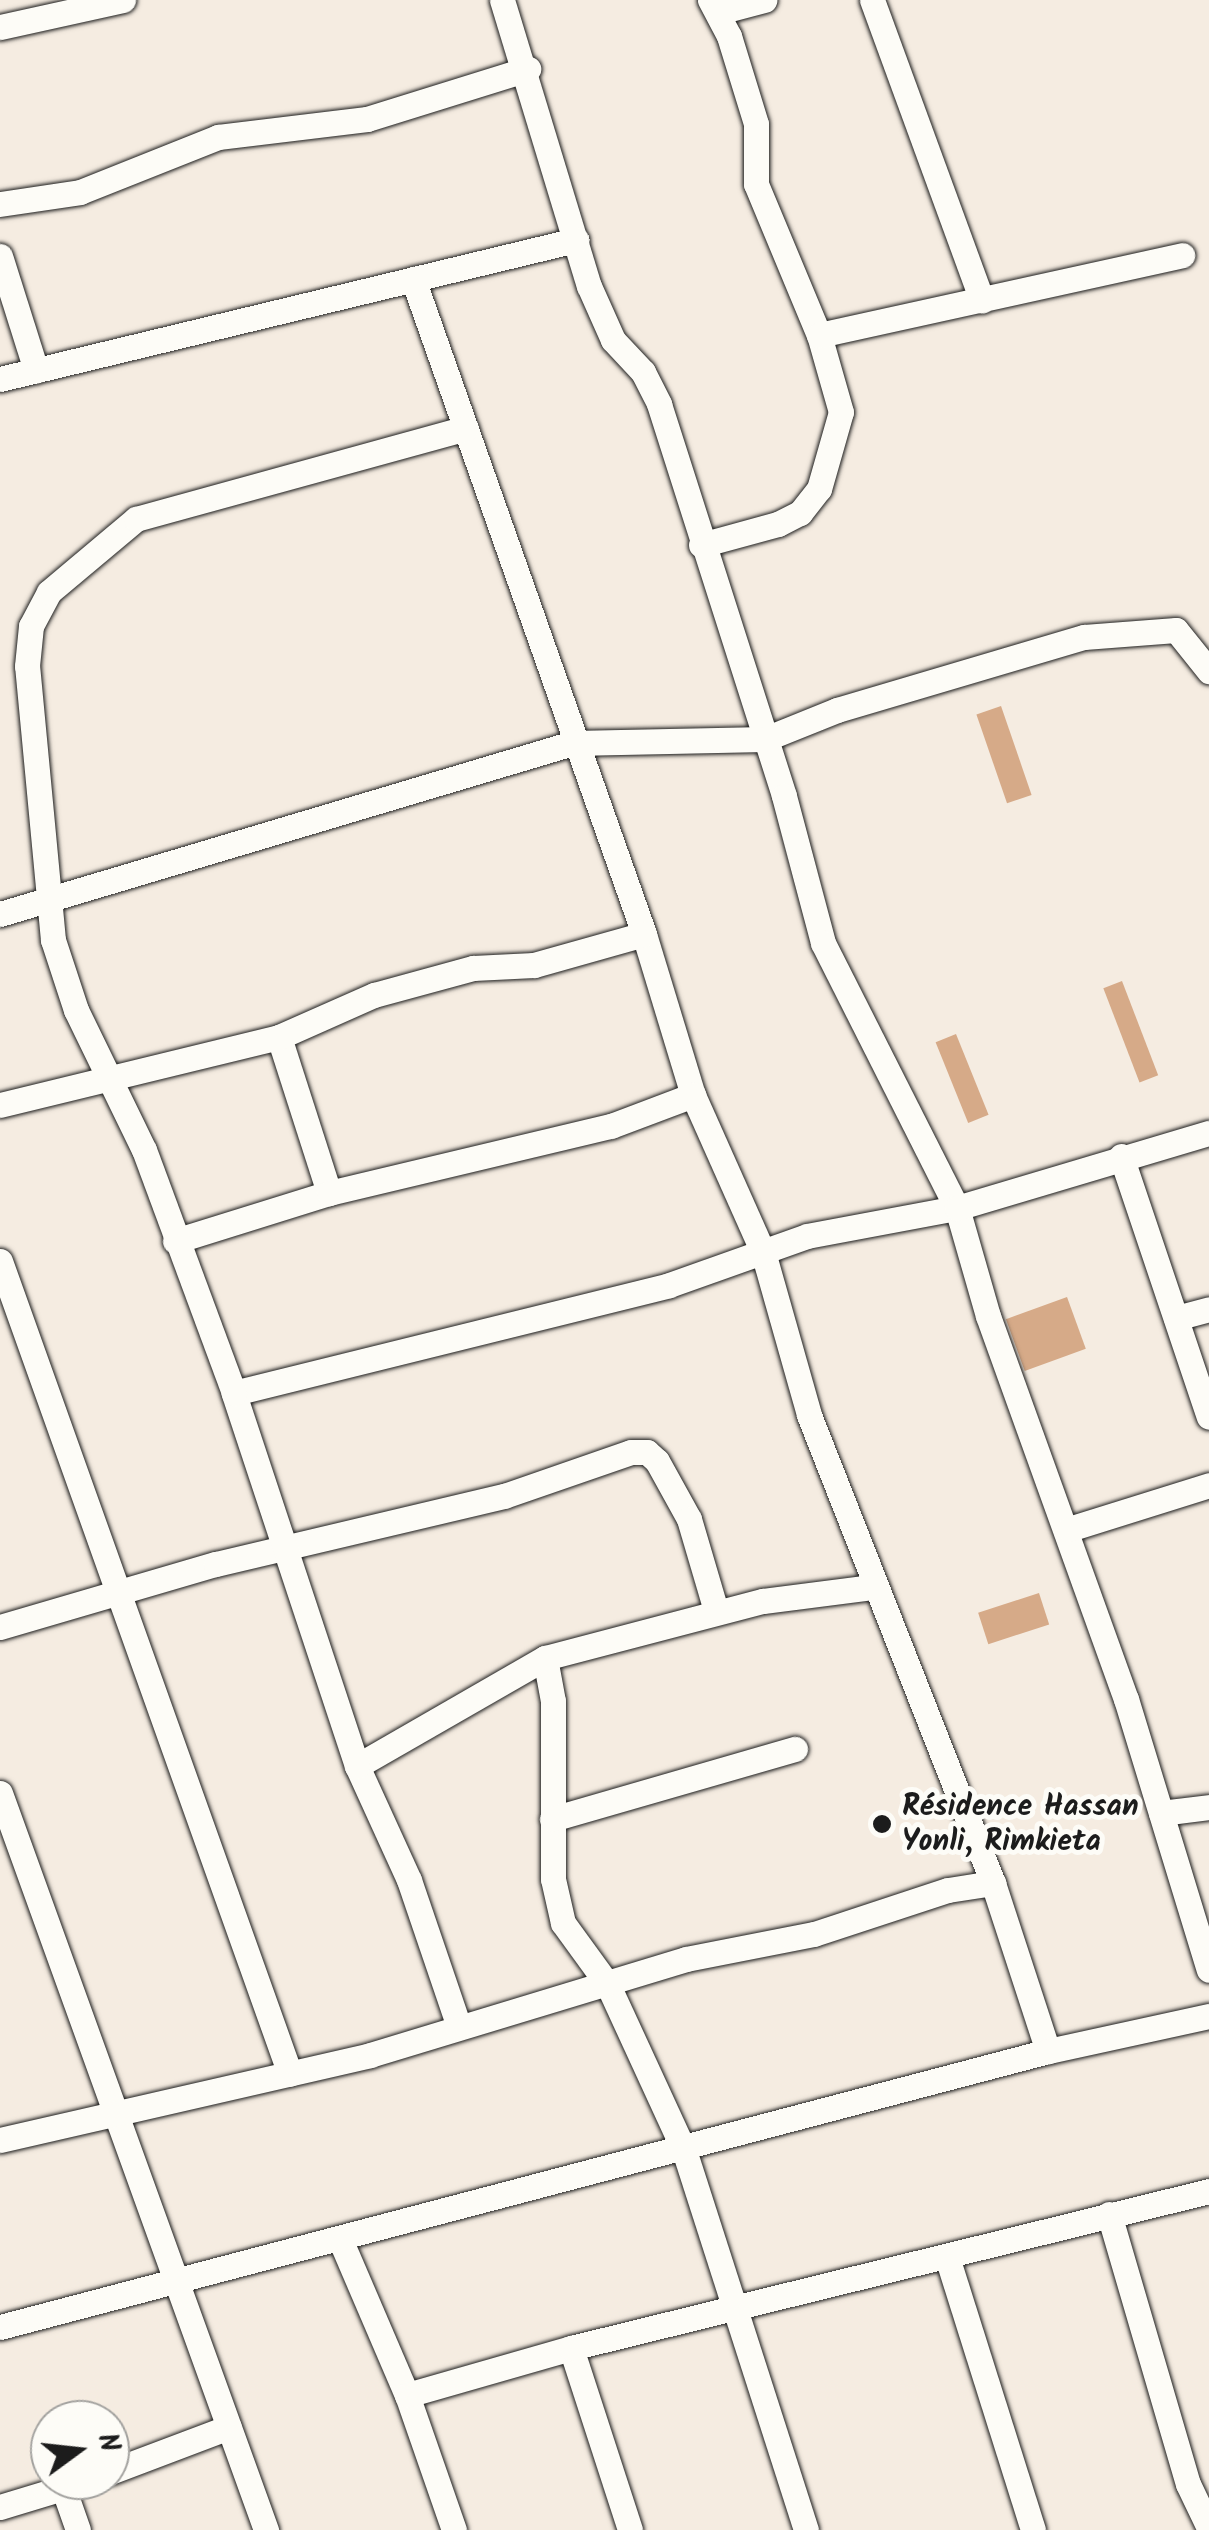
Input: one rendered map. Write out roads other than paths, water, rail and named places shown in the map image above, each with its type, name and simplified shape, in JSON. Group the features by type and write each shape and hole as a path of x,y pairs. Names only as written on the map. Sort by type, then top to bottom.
{"street":[{"path":"0,27 123,0"},
{"path":"502,0 528,68 576,240 613,340 643,372 659,404 823,942 957,1208 988,1316 1069,1529 1209,1970"},
{"path":"701,545 778,524 800,513 819,490 841,412 819,335 756,184 756,124 714,6 764,0"},
{"path":"872,0 982,300"},
{"path":"0,204 80,192 218,137 368,119 528,68"},
{"path":"0,379 576,240"},
{"path":"819,335 1182,255"},
{"path":"0,256 36,370"},
{"path":"413,279 644,934 693,1095 763,1252 809,1415 872,1587 993,1883 1048,2051"},
{"path":"458,2024 409,1880 357,1766 234,1393 144,1150 76,1010 46,901 27,666 31,626 49,592 136,519 466,428"},
{"path":"0,914 574,743 764,739 837,710 1084,638 1176,630 1209,671"},
{"path":"0,1105 279,1036 374,994 473,968 534,965 644,934"},
{"path":"279,1036 329,1193"},
{"path":"175,1241 329,1193 610,1126 693,1095"},
{"path":"234,1393 669,1285 807,1236 957,1208 1121,1156 1209,1133"},
{"path":"1121,1156 1209,1417"},
{"path":"0,1261 290,2074"},
{"path":"1176,1318 1209,1310"},
{"path":"0,1627 647,1452 688,1520 716,1611"},
{"path":"1069,1529 1209,1486"},
{"path":"357,1766 545,1658 658,1634 716,1611 872,1587"},
{"path":"545,1658 553,1701 553,1879 563,1922 608,1985 684,2150 806,2530"},
{"path":"552,1819 795,1749"},
{"path":"0,1792 266,2530"},
{"path":"1160,1813 1209,1807"},
{"path":"0,2140 118,2117 290,2074 458,2024 993,1883"},
{"path":"0,2328 1048,2051 1209,2016"},
{"path":"407,2395 570,2348 1209,2191"},
{"path":"1109,2214 1188,2484 1209,2528"},
{"path":"340,2238 407,2395 454,2530"},
{"path":"947,2257 1034,2530"},
{"path":"570,2348 630,2530"},
{"path":"130,2464 229,2426"},
{"path":"0,2507 30,2499"},
{"path":"68,2500 78,2530"}],"place":[{"name":"Résidence Hassan Yonli, Rimkieta","path":"882,1824"}]}
